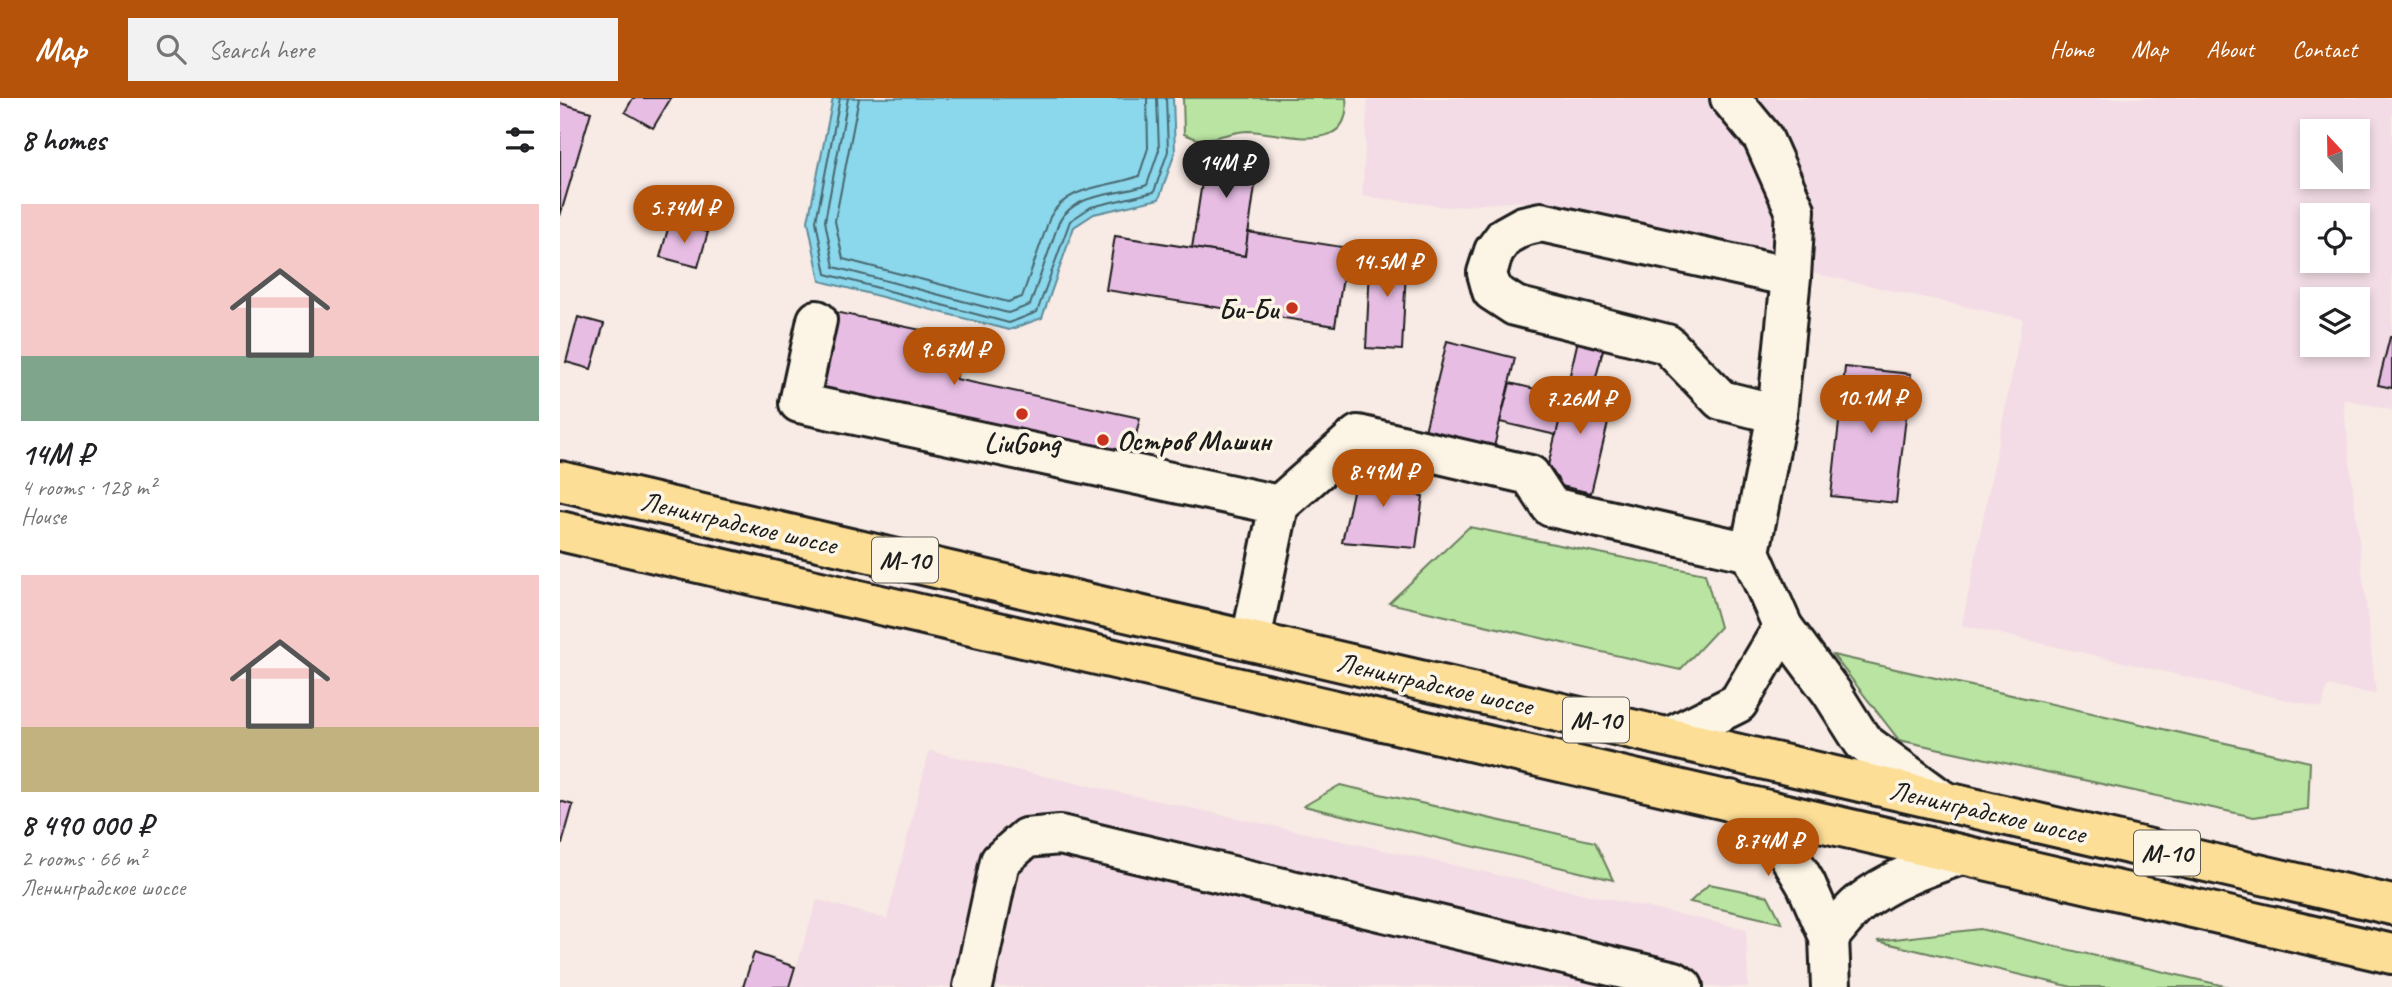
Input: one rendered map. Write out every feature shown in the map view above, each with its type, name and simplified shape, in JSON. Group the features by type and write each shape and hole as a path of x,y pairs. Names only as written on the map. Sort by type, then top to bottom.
{"highway":[{"name":"Ленинградское шоссе","path":"560,481 2392,905"},
{"name":"Ленинградское шоссе","path":"560,531 2392,954"}],"street":[{"path":"1730,98 1763,138 1794,210 1791,277 1777,414 1750,552 1783,627 1832,693 1863,742 1942,800"},
{"path":"1777,414 1721,400 1667,345 1514,306 1492,291 1487,273 1494,251 1506,236 1523,226 1541,222 1791,277"},
{"path":"817,320 799,403 1279,505"},
{"path":"1251,640 1279,505 1358,435 1530,475 1551,507 1750,552"},
{"path":"1670,737 1738,703 1783,627"},
{"path":"1730,800 1762,824 1784,847 1806,884 1829,937 1831,987"},
{"path":"973,987 1000,861 1026,838 1060,835 1674,981 1683,987"},
{"path":"1829,937 1858,905 1884,888 1918,870 1961,855"}],"shaded area":[{"path":"1368,98 2392,98 2392,410 2343,399 2376,694 2327,686 2322,708 1962,625 2023,319 1826,276 1519,201 1448,207 1362,196"},
{"path":"929,751 1746,929 1748,987 790,987 817,900 887,919"}],"green space":[{"path":"1183,98 1346,98 1345,117 1338,129 1327,135 1295,137 1248,131 1197,139 1184,134"},
{"path":"1469,527 1705,574 1720,627 1680,670 1389,603"},
{"path":"1833,655 2310,762 2308,809 2254,817 1899,740"},
{"path":"1340,785 1595,842 1613,880 1304,806"},
{"path":"1709,884 1768,896 1782,923 1690,902"},
{"path":"1980,929 2229,987 2072,987 1877,941"}],"water":[{"path":"833,98 1173,98 1175,152 1159,199 1094,214 1074,227 1042,318 1009,330 820,281 808,221"}],"building":[{"path":"633,98 671,98 653,128 625,112"},
{"path":"560,103 591,112 560,216"},
{"path":"1208,143 1260,151 1245,256 1192,248"},
{"path":"670,222 708,232 698,267 660,257"},
{"path":"1248,232 1348,248 1335,326 1106,290 1115,236 1245,256"},
{"path":"1371,247 1407,249 1402,350 1366,348"},
{"path":"835,312 964,339 956,379 1140,418 1131,457 818,390"},
{"path":"578,317 604,324 591,369 566,362"},
{"path":"2392,337 2392,388 2378,385"},
{"path":"1578,340 1604,346 1594,385 1569,379"},
{"path":"1447,341 1515,358 1494,447 1425,431"},
{"path":"1845,367 1911,374 1896,503 1831,496"},
{"path":"1569,379 1616,390 1591,493 1544,482"},
{"path":"1510,383 1565,396 1556,435 1500,422"},
{"path":"1409,465 1401,493 1423,496 1416,548 1342,542 1358,469"},
{"path":"560,801 573,805 562,844 560,844"},
{"path":"754,953 795,967 789,987 743,987"}],"place":[{"name":"Би-Би","path":"1292,308"},
{"name":"LiuGong","path":"1022,414"},
{"name":"Остров Машин","path":"1103,440"}]}
